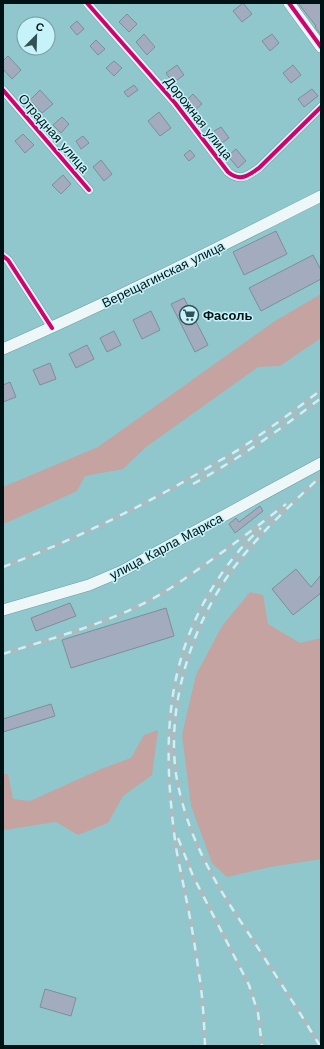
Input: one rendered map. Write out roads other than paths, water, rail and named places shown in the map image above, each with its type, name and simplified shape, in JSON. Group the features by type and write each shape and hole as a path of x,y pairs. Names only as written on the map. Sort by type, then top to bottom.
{"main road":[{"path":"289,3 321,47"},
{"name":"Верещагинская улица","path":"3,350 52,328 321,196"},
{"name":"улица Карла Маркса","path":"3,610 89,585 134,566 321,463"}],"street":[{"name":"Дорожная улица","path":"88,3 175,102 228,172 233,176 239,178 245,177 259,168 321,107"},
{"name":"Отрадная улица","path":"3,90 89,190"},
{"path":"3,256 8,260 52,328"}],"railway":[{"path":"3,567 86,532 167,491 243,447 321,390"},
{"path":"193,484 258,444 321,398"},
{"path":"320,1046 215,881 200,851 191,830 181,796 176,774 174,746 175,718 187,662 197,634 209,608 223,583 258,538 321,476"},
{"path":"3,654 101,622 150,600 176,585 286,504"},
{"path":"205,1046 203,1010 196,952 177,852 171,808 169,777 170,716 182,656 193,626 207,597 238,552 261,528"},
{"path":"178,838 193,876 249,985 258,1013 262,1046"}],"place":[{"name":"Фасоль","path":"189,315"}]}
